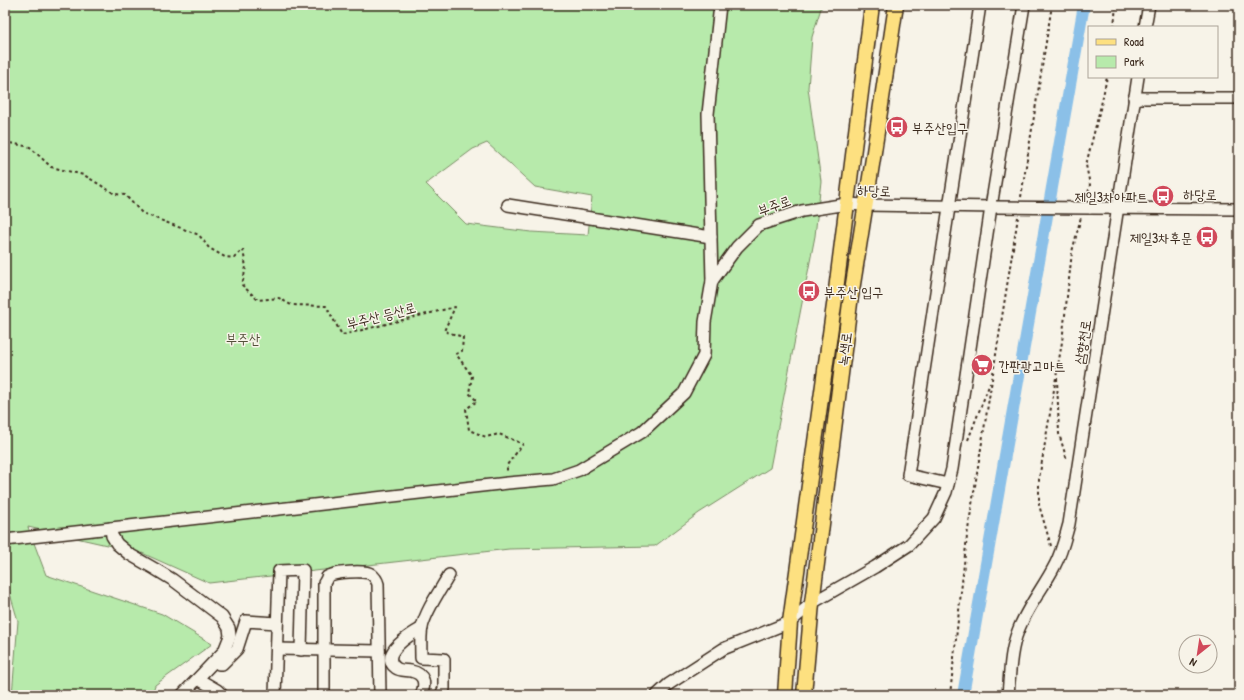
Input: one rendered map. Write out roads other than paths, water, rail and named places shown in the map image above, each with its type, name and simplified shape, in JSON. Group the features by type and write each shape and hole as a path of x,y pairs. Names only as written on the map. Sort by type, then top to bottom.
{"main road":[{"name":"녹색로","path":"785,695 790,622 847,204 872,5"},
{"name":"녹색로","path":"804,695 812,604 850,303 896,5"}],"street":[{"path":"5,540 553,479 579,470 642,432 684,393 704,355 705,322 712,281 708,114 720,5"},
{"path":"948,484 908,475 980,5"},
{"path":"657,695 669,684 723,650 790,622 812,604 909,545 934,518 946,492 956,444 994,207 1024,5"},
{"path":"1146,26 1149,5"},
{"name":"삼향천로","path":"1008,695 1012,652 1021,624 1056,564 1064,545 1069,524 1138,78"},
{"path":"1134,98 1239,98"},
{"name":"하당로","path":"847,204 948,207 1085,207 1239,210"},
{"name":"부주로","path":"712,281 737,247 759,225 802,211 847,204"},
{"path":"508,206 711,236"},
{"path":"111,528 112,536 117,544 129,554 173,580 222,617 229,628 230,636 224,651 182,695"},
{"path":"275,695 279,571 303,570 301,650"},
{"path":"324,695 324,583 327,577 335,573 366,572 371,574 376,579 378,584 380,695"},
{"path":"441,695 444,689 444,659 421,658 422,628 427,613 449,575"},
{"path":"213,664 222,664 237,649 246,621 277,623"},
{"path":"421,695 424,683 422,678 412,671 396,668 390,658 393,651 403,640 422,628"},
{"path":"277,649 379,651"},
{"path":"198,679 217,690 222,695"}],"waterway":[{"path":"963,695 1084,5"}],"place":[{"name":"부주산입구","path":"897,127"},
{"name":"제일3차아파트","path":"1163,196"},
{"name":"제일3차후문","path":"1207,237"},
{"name":"부주산 입구","path":"809,291"},
{"name":"간판광고마트","path":"982,365"}],"park label":[{"name":"부주산","path":"243,338"}]}
